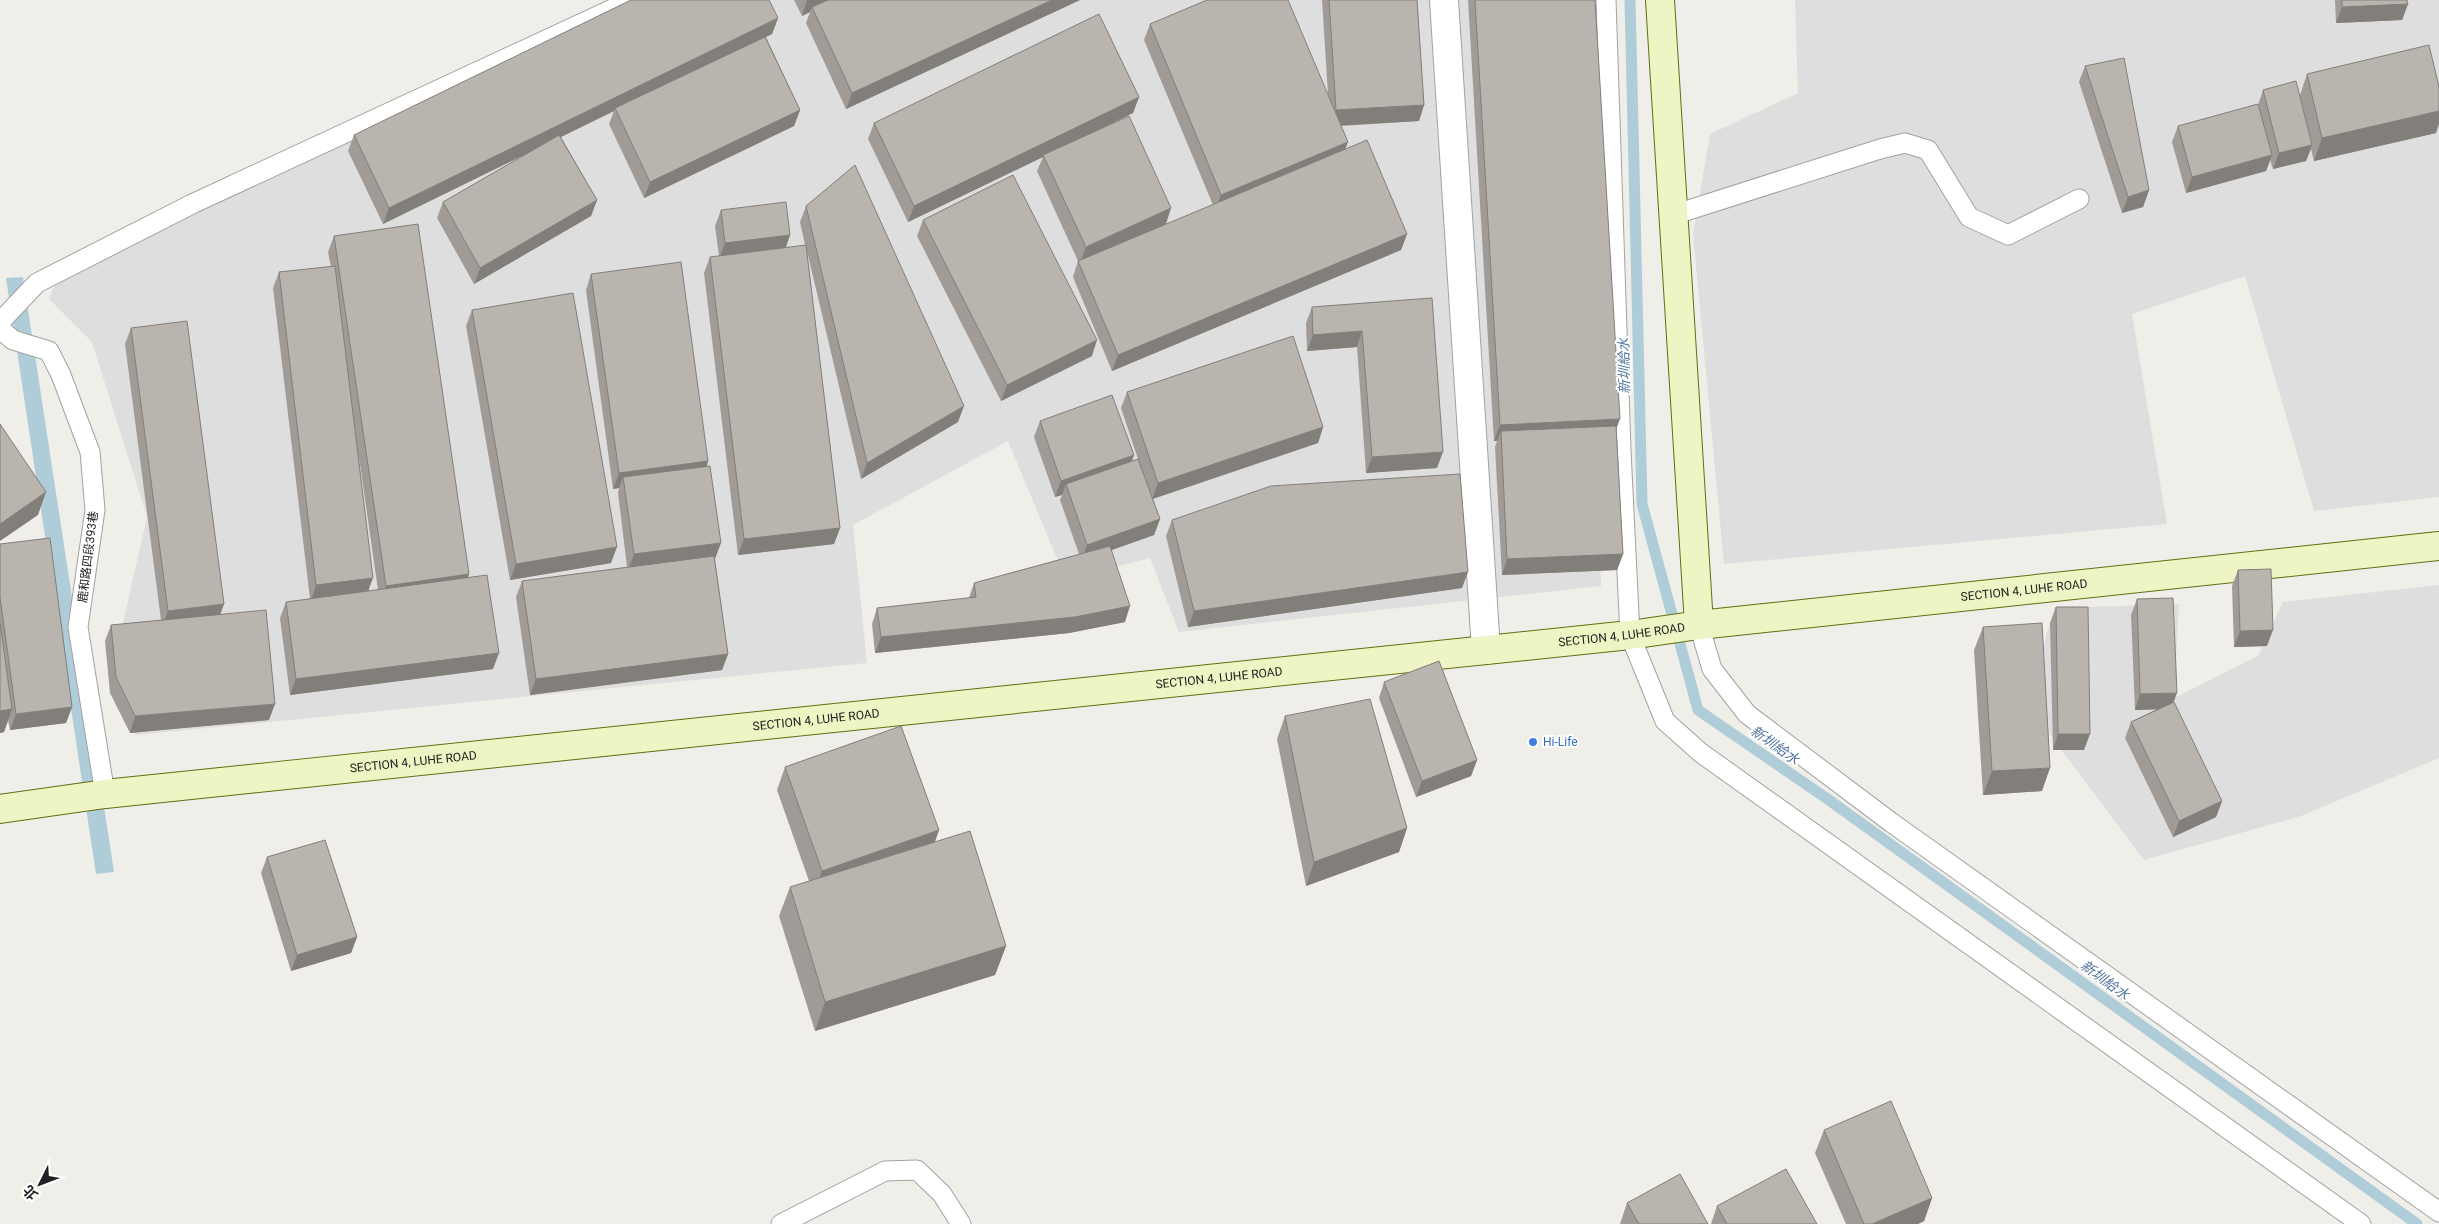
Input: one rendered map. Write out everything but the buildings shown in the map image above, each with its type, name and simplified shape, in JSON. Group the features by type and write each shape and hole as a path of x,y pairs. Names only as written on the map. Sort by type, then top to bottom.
{"main road":[{"path":"1660,0 1700,625"},
{"name":"SECTION 4, LUHE ROAD","path":"0,809 105,794 1630,635 1700,625 2439,546"}],"street":[{"path":"1444,0 1486,650"}],"lane":[{"path":"0,322 36,283 192,204 632,0"},
{"path":"1606,0 1620,440 1630,635 1665,721 1701,753 2361,1224"},
{"path":"1673,215 1880,149 1905,143 1928,150 1969,217 2008,234 2079,199"},
{"name":"鹿和路四段393巷","path":"0,329 13,340 49,351 61,375 90,452 94,510 78,627 105,794"},
{"path":"1700,625 1712,669 1747,714 1892,824 2439,1212"},
{"path":"781,1224 885,1171 917,1170 942,1194 961,1224"}],"shaded area":[{"path":"649,0 1583,0 1601,586 1179,632 1150,558 1066,580 1008,441 853,525 867,663 136,735 116,654 147,517 92,342 49,299 58,278"},
{"path":"1795,0 2439,0 2439,497 2314,511 2245,276 2132,314 2167,524 1724,564 1693,234 1710,134 1798,93"},
{"path":"2439,585 2439,758 2301,816 2144,860 2027,704 2054,608 2179,604 2174,698 2259,655 2283,602"}],"water":[{"path":"23,277 114,872 96,874 6,278"}],"waterway":[{"name":"新圳給水","path":"1630,0 1642,504 1698,710 1829,800 2417,1224"}],"place":[{"name":"Hi-Life","path":"1533,742"}]}
